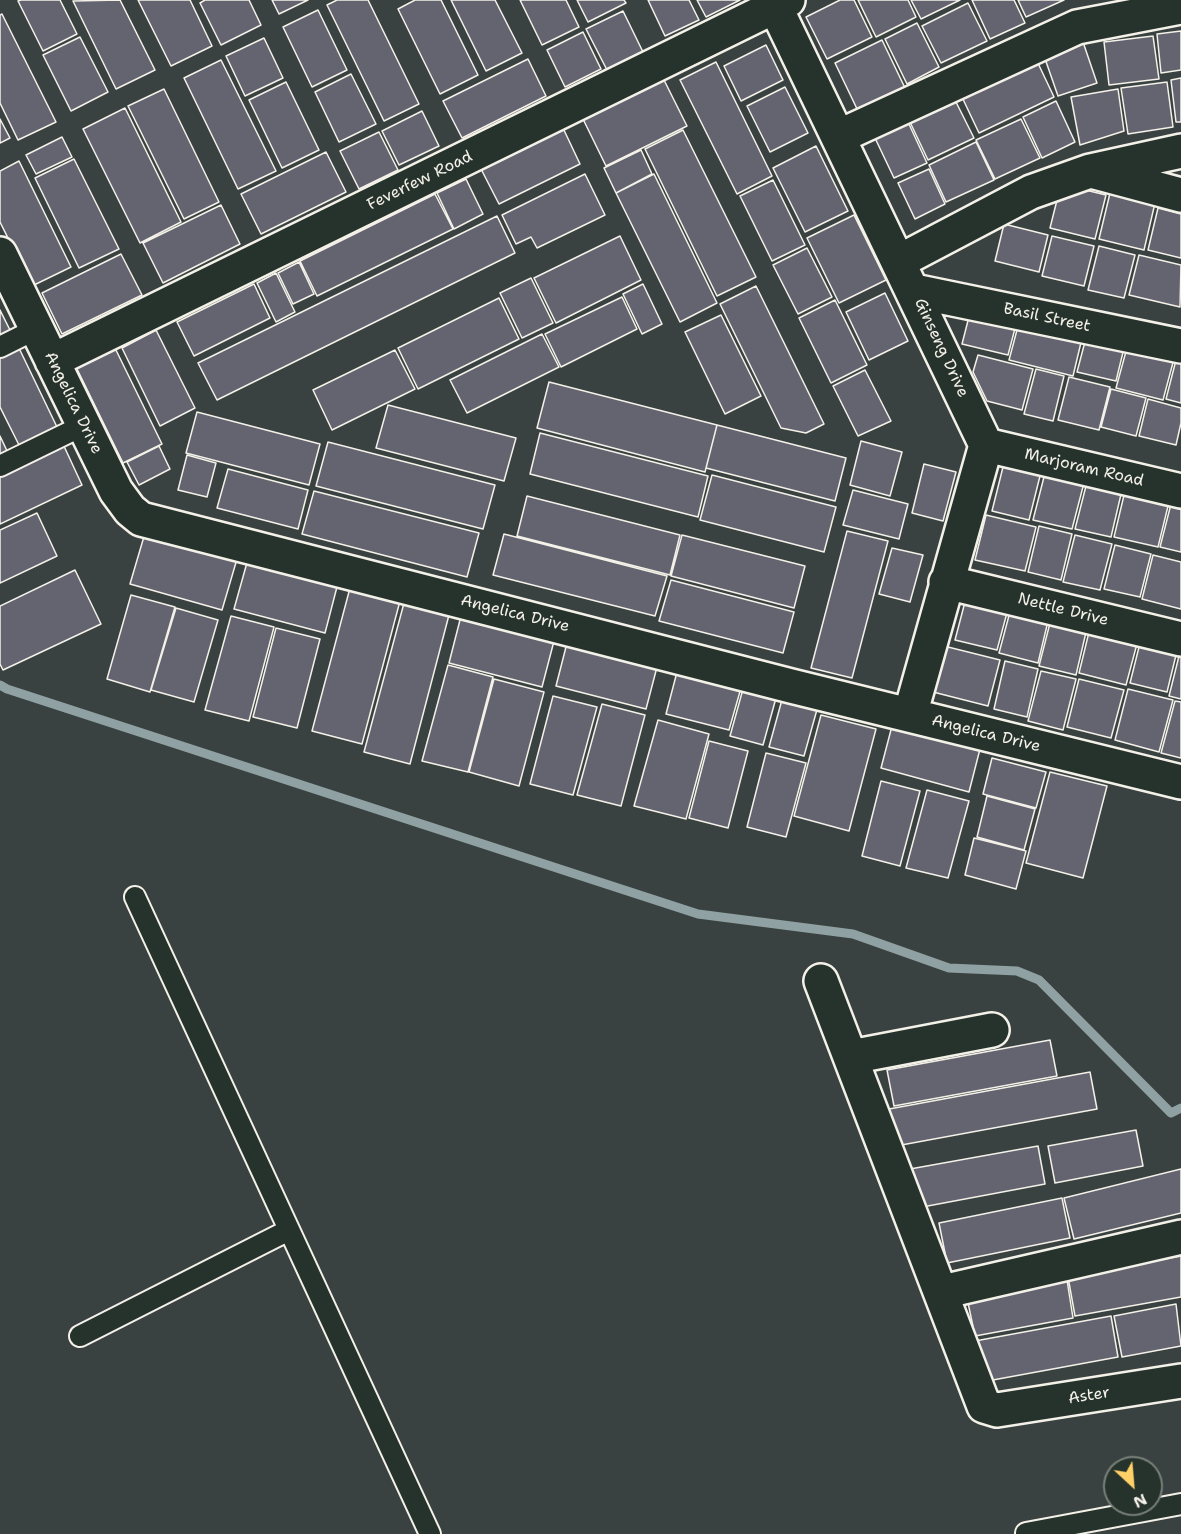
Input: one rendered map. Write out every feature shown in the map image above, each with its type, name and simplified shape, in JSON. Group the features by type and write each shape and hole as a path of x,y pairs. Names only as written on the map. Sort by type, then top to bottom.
{"street":[{"name":"Ginseng Drive","path":"778,2 838,137 914,291 986,445"},
{"name":"Feverfew Road","path":"52,361 778,2"},
{"path":"838,137 1077,27 1181,8"},
{"path":"898,262 1031,192 1090,171 1181,151"},
{"path":"1090,171 1181,195"},
{"name":"Angelica Drive","path":"0,254 122,502 141,519 1181,782"},
{"name":"Basil Street","path":"914,291 1181,346"},
{"path":"910,715 986,445"},
{"name":"Marjoram Road","path":"986,445 1181,490"},
{"name":"Nettle Drive","path":"946,582 1181,639"},
{"path":"821,981 942,1292 1181,1238"},
{"path":"851,1058 992,1030"},
{"name":"Aster","path":"942,1292 984,1406 997,1410 1181,1381"}],"lane":[{"path":"0,347 36,329"},
{"path":"0,466 84,426"},
{"path":"135,897 429,1534"},
{"path":"80,1336 289,1230"},
{"path":"1026,1533 1181,1504"}],"building":[{"path":"60,0 77,34 43,51 18,1"},
{"path":"120,0 155,70 116,89 73,1"},
{"path":"138,0 190,0 212,46 171,66"},
{"path":"205,0 249,0 261,25 221,45 200,3"},
{"path":"272,0 308,0 279,14"},
{"path":"337,0 368,0 419,104 384,121 327,5"},
{"path":"415,0 441,0 478,75 440,94 398,9"},
{"path":"451,0 495,0 522,53 486,71"},
{"path":"520,0 566,0 579,27 542,45"},
{"path":"577,0 624,0 626,3 588,22"},
{"path":"648,0 689,0 699,20 665,36"},
{"path":"697,0 740,0 706,17"},
{"path":"840,0 854,0 872,37 827,59 806,17"},
{"path":"858,0 908,0 916,17 876,37"},
{"path":"911,0 960,0 921,19"},
{"path":"972,0 1014,0 1025,23 990,39"},
{"path":"1018,0 1064,0 1026,17"},
{"path":"968,3 987,41 941,63 922,26"},
{"path":"318,10 347,70 312,87 283,27"},
{"path":"623,11 643,52 607,70 586,29"},
{"path":"2,14 56,122 18,140 0,103 0,15"},
{"path":"917,23 939,67 907,84 885,39"},
{"path":"1181,31 1181,70 1161,73 1157,34"},
{"path":"583,32 601,69 565,87 547,50"},
{"path":"1153,36 1159,79 1109,85 1104,42"},
{"path":"80,37 108,92 71,111 43,55"},
{"path":"264,38 283,78 245,96 226,56"},
{"path":"1082,39 1097,83 1058,96 1043,53"},
{"path":"882,40 906,90 859,113 835,63"},
{"path":"766,45 783,80 741,101 724,66"},
{"path":"528,59 546,96 462,138 443,101"},
{"path":"1036,59 1054,97 979,133 961,95"},
{"path":"221,60 276,171 238,189 184,78"},
{"path":"716,62 772,176 737,194 680,80"},
{"path":"351,74 376,124 339,142 315,92"},
{"path":"1181,78 1181,122 1176,122 1171,80"},
{"path":"664,80 687,126 606,166 583,119"},
{"path":"286,82 319,150 282,168 249,100"},
{"path":"1167,82 1173,127 1128,134 1121,88"},
{"path":"785,87 808,133 770,152 747,106"},
{"path":"164,89 219,202 184,219 128,106"},
{"path":"1118,89 1124,131 1080,145 1071,97"},
{"path":"954,98 974,138 928,160 909,120"},
{"path":"1056,101 1075,142 1042,158 1023,117"},
{"path":"125,108 181,222 140,243 83,129"},
{"path":"422,111 439,146 399,165 382,131"},
{"path":"0,119 10,138 0,143"},
{"path":"1021,119 1040,158 995,179 976,140"},
{"path":"908,122 927,163 894,178 875,138"},
{"path":"563,128 580,164 499,204 481,169"},
{"path":"683,130 756,277 717,296 645,149"},
{"path":"379,132 398,170 359,189 340,151"},
{"path":"62,137 72,157 36,174 26,155"},
{"path":"976,142 994,180 946,202 929,165"},
{"path":"816,146 848,211 805,232 773,168"},
{"path":"641,150 652,174 616,193 604,168"},
{"path":"326,152 346,192 261,234 241,194"},
{"path":"74,159 119,249 79,268 35,178"},
{"path":"19,161 71,267 32,286 0,222 0,171"},
{"path":"929,169 945,204 915,219 898,183"},
{"path":"585,174 605,215 537,248 531,237 516,244 502,215"},
{"path":"654,174 717,303 680,322 616,193"},
{"path":"466,179 483,214 454,229 437,193"},
{"path":"773,180 805,245 772,261 740,196"},
{"path":"1061,184 1106,195 1095,239 1050,228"},
{"path":"1110,193 1155,203 1144,250 1099,239"},
{"path":"435,194 453,229 317,296 300,261"},
{"path":"221,205 240,244 163,283 143,243"},
{"path":"1158,208 1181,214 1181,258 1148,250"},
{"path":"854,215 886,280 839,303 807,238"},
{"path":"497,216 515,253 217,400 198,363"},
{"path":"1004,224 1048,235 1039,272 995,261"},
{"path":"620,236 641,280 556,323 534,278"},
{"path":"1052,236 1094,246 1084,286 1042,276"},
{"path":"1099,246 1135,255 1124,298 1088,290"},
{"path":"807,248 832,297 798,314 773,265"},
{"path":"121,254 142,295 62,334 42,293"},
{"path":"1139,255 1181,265 1180,307 1129,295"},
{"path":"299,262 314,294 293,304 278,273"},
{"path":"276,273 295,312 276,322 257,283"},
{"path":"531,278 553,323 522,338 500,293"},
{"path":"254,284 270,318 194,356 177,322"},
{"path":"643,284 662,324 642,334 623,294"},
{"path":"756,286 824,424 806,433 781,428 720,304"},
{"path":"885,293 908,341 869,360 846,312"},
{"path":"622,297 637,329 561,367 545,334"},
{"path":"499,298 519,339 418,389 398,348"},
{"path":"835,300 867,365 831,383 799,318"},
{"path":"972,305 1018,317 1008,355 962,344"},
{"path":"0,310 12,334 0,340"},
{"path":"721,315 761,396 725,414 685,332"},
{"path":"1021,315 1084,330 1073,376 1009,360"},
{"path":"156,330 195,408 160,426 122,348"},
{"path":"542,334 559,367 467,413 450,380"},
{"path":"1087,334 1125,344 1116,381 1077,372"},
{"path":"17,344 57,427 19,445 0,407 0,353"},
{"path":"1128,344 1175,355 1163,400 1116,388"},
{"path":"114,346 162,444 123,463 75,365"},
{"path":"395,350 415,389 332,430 313,390"},
{"path":"978,355 1033,369 1022,410 987,401 973,372"},
{"path":"1176,360 1181,361 1181,403 1166,399"},
{"path":"1036,369 1064,376 1053,421 1024,414"},
{"path":"865,370 891,421 858,436 833,386"},
{"path":"1069,377 1110,387 1099,430 1058,420"},
{"path":"549,382 717,425 705,472 537,428"},
{"path":"1111,389 1146,398 1136,436 1101,427"},
{"path":"1148,399 1181,408 1181,423 1176,445 1139,436"},
{"path":"388,405 516,438 504,481 376,448"},
{"path":"197,412 320,444 309,485 186,453"},
{"path":"717,425 846,458 835,501 706,468"},
{"path":"540,433 708,476 698,517 530,474"},
{"path":"0,436 9,455 0,460"},
{"path":"861,441 902,452 890,496 850,485"},
{"path":"328,442 495,485 483,529 316,486"},
{"path":"63,444 82,485 0,524 0,473"},
{"path":"159,446 170,469 139,485 127,462"},
{"path":"187,455 216,463 207,497 178,490"},
{"path":"1005,459 1042,468 1029,520 992,511"},
{"path":"924,464 956,472 943,521 912,513"},
{"path":"228,469 308,490 298,529 217,508"},
{"path":"1046,469 1085,479 1072,529 1033,520"},
{"path":"712,475 836,507 824,552 700,520"},
{"path":"1087,482 1122,490 1111,537 1075,529"},
{"path":"853,490 908,504 899,539 843,525"},
{"path":"314,491 479,533 467,577 302,534"},
{"path":"1125,491 1169,502 1158,547 1114,537"},
{"path":"527,496 680,535 670,575 517,536"},
{"path":"1171,504 1181,506 1181,552 1160,547"},
{"path":"37,513 57,556 0,583 0,530"},
{"path":"986,515 1036,527 1025,571 975,560"},
{"path":"1039,526 1072,534 1061,580 1028,572"},
{"path":"847,531 888,541 852,678 811,668"},
{"path":"145,533 237,559 222,610 130,584"},
{"path":"504,534 667,576 655,616 493,575"},
{"path":"682,535 805,566 794,608 671,576"},
{"path":"1075,535 1112,544 1100,590 1063,582"},
{"path":"1115,545 1151,554 1140,597 1104,589"},
{"path":"892,548 923,555 910,602 879,594"},
{"path":"1153,555 1181,562 1181,609 1142,599"},
{"path":"248,559 338,583 325,633 234,609"},
{"path":"75,570 101,624 3,670 0,664 0,606"},
{"path":"671,580 794,612 783,653 659,621"},
{"path":"350,588 400,601 362,744 312,731"},
{"path":"131,595 175,607 150,692 107,679"},
{"path":"966,598 1008,609 997,650 955,640"},
{"path":"404,603 449,615 410,764 364,752"},
{"path":"176,608 218,620 194,702 151,690"},
{"path":"1011,608 1049,617 1038,663 999,653"},
{"path":"231,616 274,627 249,721 205,710"},
{"path":"461,616 554,641 542,687 449,663"},
{"path":"1051,619 1087,628 1076,675 1039,666"},
{"path":"276,628 320,639 297,728 253,717"},
{"path":"1090,628 1138,640 1126,685 1079,673"},
{"path":"567,643 657,667 646,709 556,686"},
{"path":"1140,643 1177,651 1167,692 1130,683"},
{"path":"944,646 1000,660 988,706 933,692"},
{"path":"1181,652 1181,699 1169,696"},
{"path":"1005,661 1038,669 1027,717 994,709"},
{"path":"448,665 493,677 468,772 422,761"},
{"path":"1041,671 1076,679 1063,730 1028,721"},
{"path":"677,672 741,688 729,730 666,714"},
{"path":"494,679 544,692 519,786 469,772"},
{"path":"1079,679 1124,690 1111,738 1067,727"},
{"path":"743,689 776,698 763,745 730,736"},
{"path":"1128,689 1173,700 1159,752 1115,740"},
{"path":"553,696 597,707 573,795 530,784"},
{"path":"783,696 818,706 804,756 769,747"},
{"path":"1175,701 1181,702 1181,758 1161,753"},
{"path":"602,704 645,715 621,806 577,795"},
{"path":"821,715 876,729 849,831 794,816"},
{"path":"658,720 709,734 686,819 634,806"},
{"path":"892,726 980,749 969,792 881,768"},
{"path":"709,741 748,751 728,828 689,818"},
{"path":"766,753 806,763 786,837 747,827"},
{"path":"992,758 1046,772 1036,808 983,794"},
{"path":"1050,772 1107,786 1083,878 1026,863"},
{"path":"881,781 920,791 900,866 862,856"},
{"path":"927,790 969,801 948,878 906,868"},
{"path":"987,796 1035,809 1024,850 977,837"},
{"path":"974,838 1026,851 1016,889 965,875"},
{"path":"1050,1040 1057,1076 894,1106 887,1070"},
{"path":"1090,1072 1097,1109 896,1146 889,1109"},
{"path":"1136,1130 1143,1166 1055,1183 1048,1146"},
{"path":"1038,1146 1045,1184 917,1208 910,1169"},
{"path":"1181,1169 1181,1213 1074,1239 1064,1198"},
{"path":"1062,1198 1070,1238 947,1263 939,1223"},
{"path":"1181,1256 1181,1297 1075,1316 1068,1277"},
{"path":"1067,1280 1073,1318 975,1336 967,1298"},
{"path":"1176,1304 1181,1346 1122,1357 1114,1316"},
{"path":"1111,1316 1118,1357 982,1382 975,1341"}],"waterway":[{"path":"0,685 698,914 853,934 949,968 1017,971 1039,980 1171,1113 1181,1108"}]}
